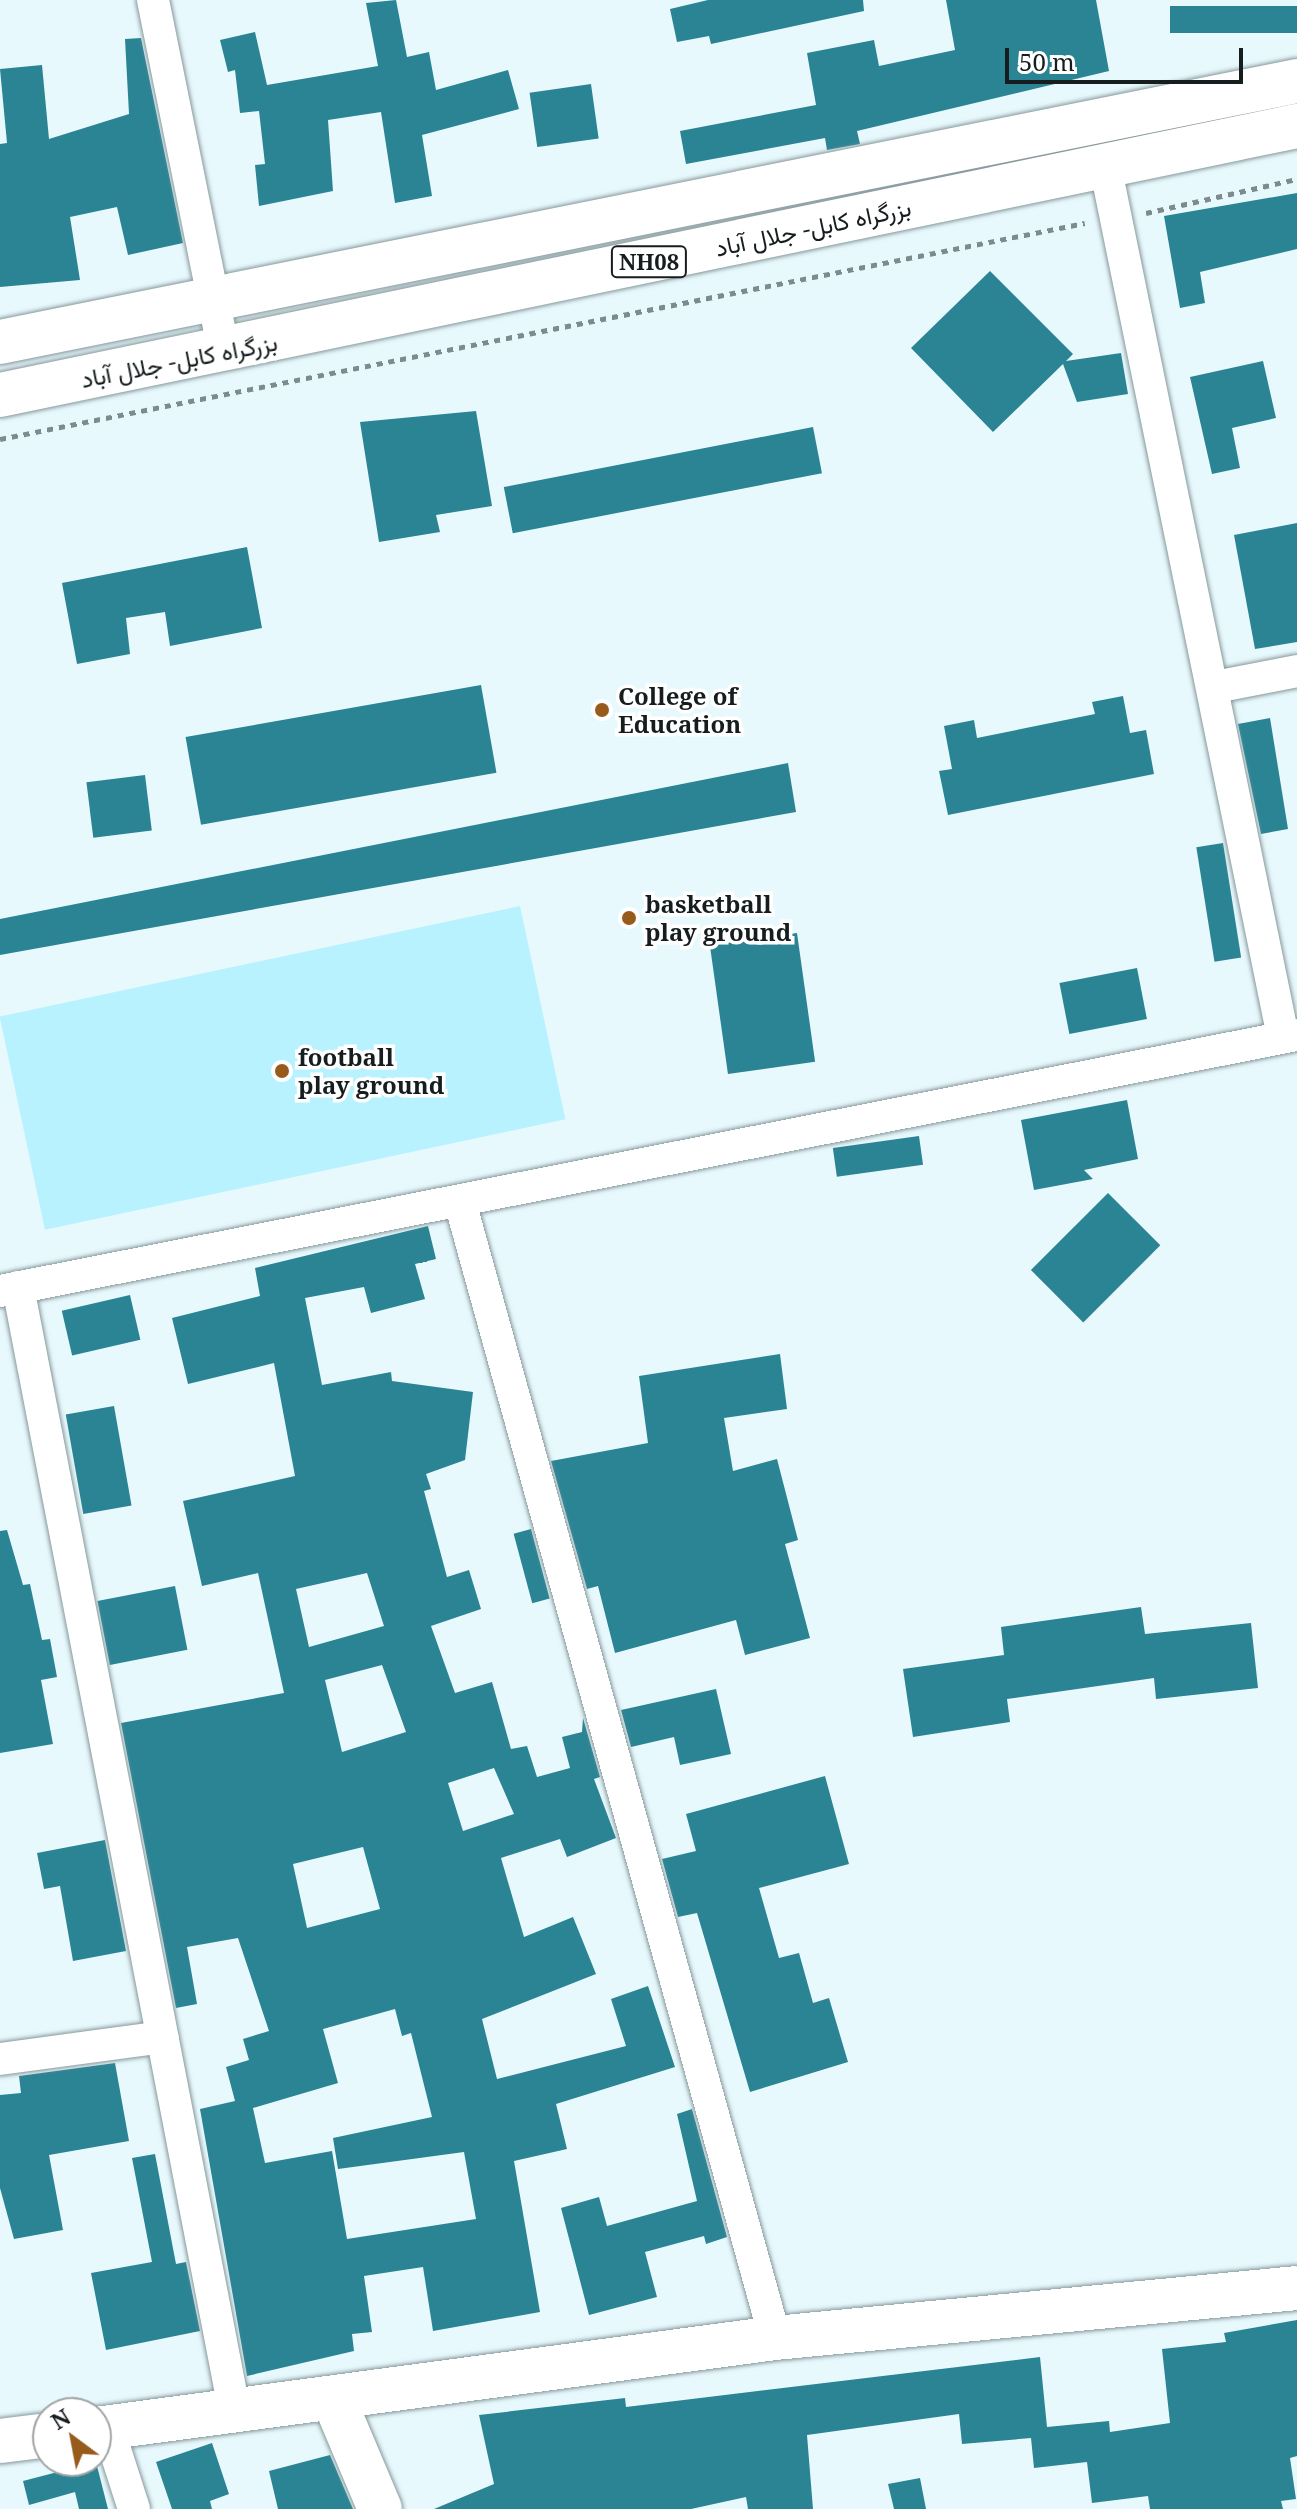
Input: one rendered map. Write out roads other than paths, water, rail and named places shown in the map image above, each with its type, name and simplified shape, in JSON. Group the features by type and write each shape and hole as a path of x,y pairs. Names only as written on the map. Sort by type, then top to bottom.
{"main road":[{"name":"بزرگراه کابل- جلال آباد","path":"0,342 1297,81"},
{"name":"بزرگراه کابل- جلال آباد","path":"0,395 224,352 1297,126"},
{"path":"112,2427 235,2414 775,2338 1297,2288"},
{"path":"334,2400 380,2509"},
{"path":"0,2441 32,2437"}],"street":[{"path":"153,0 224,352"},
{"path":"235,2414 163,2037 9,1289 1290,1036 1105,165"},
{"path":"1215,687 1297,671"},
{"path":"460,1202 775,2338"},
{"path":"0,2059 163,2037"},
{"path":"112,2453 134,2509"}],"place":[{"name":"College of Education","path":"602,710"},
{"name":"basketball play ground","path":"629,918"},
{"name":"football play ground","path":"282,1071"}]}
